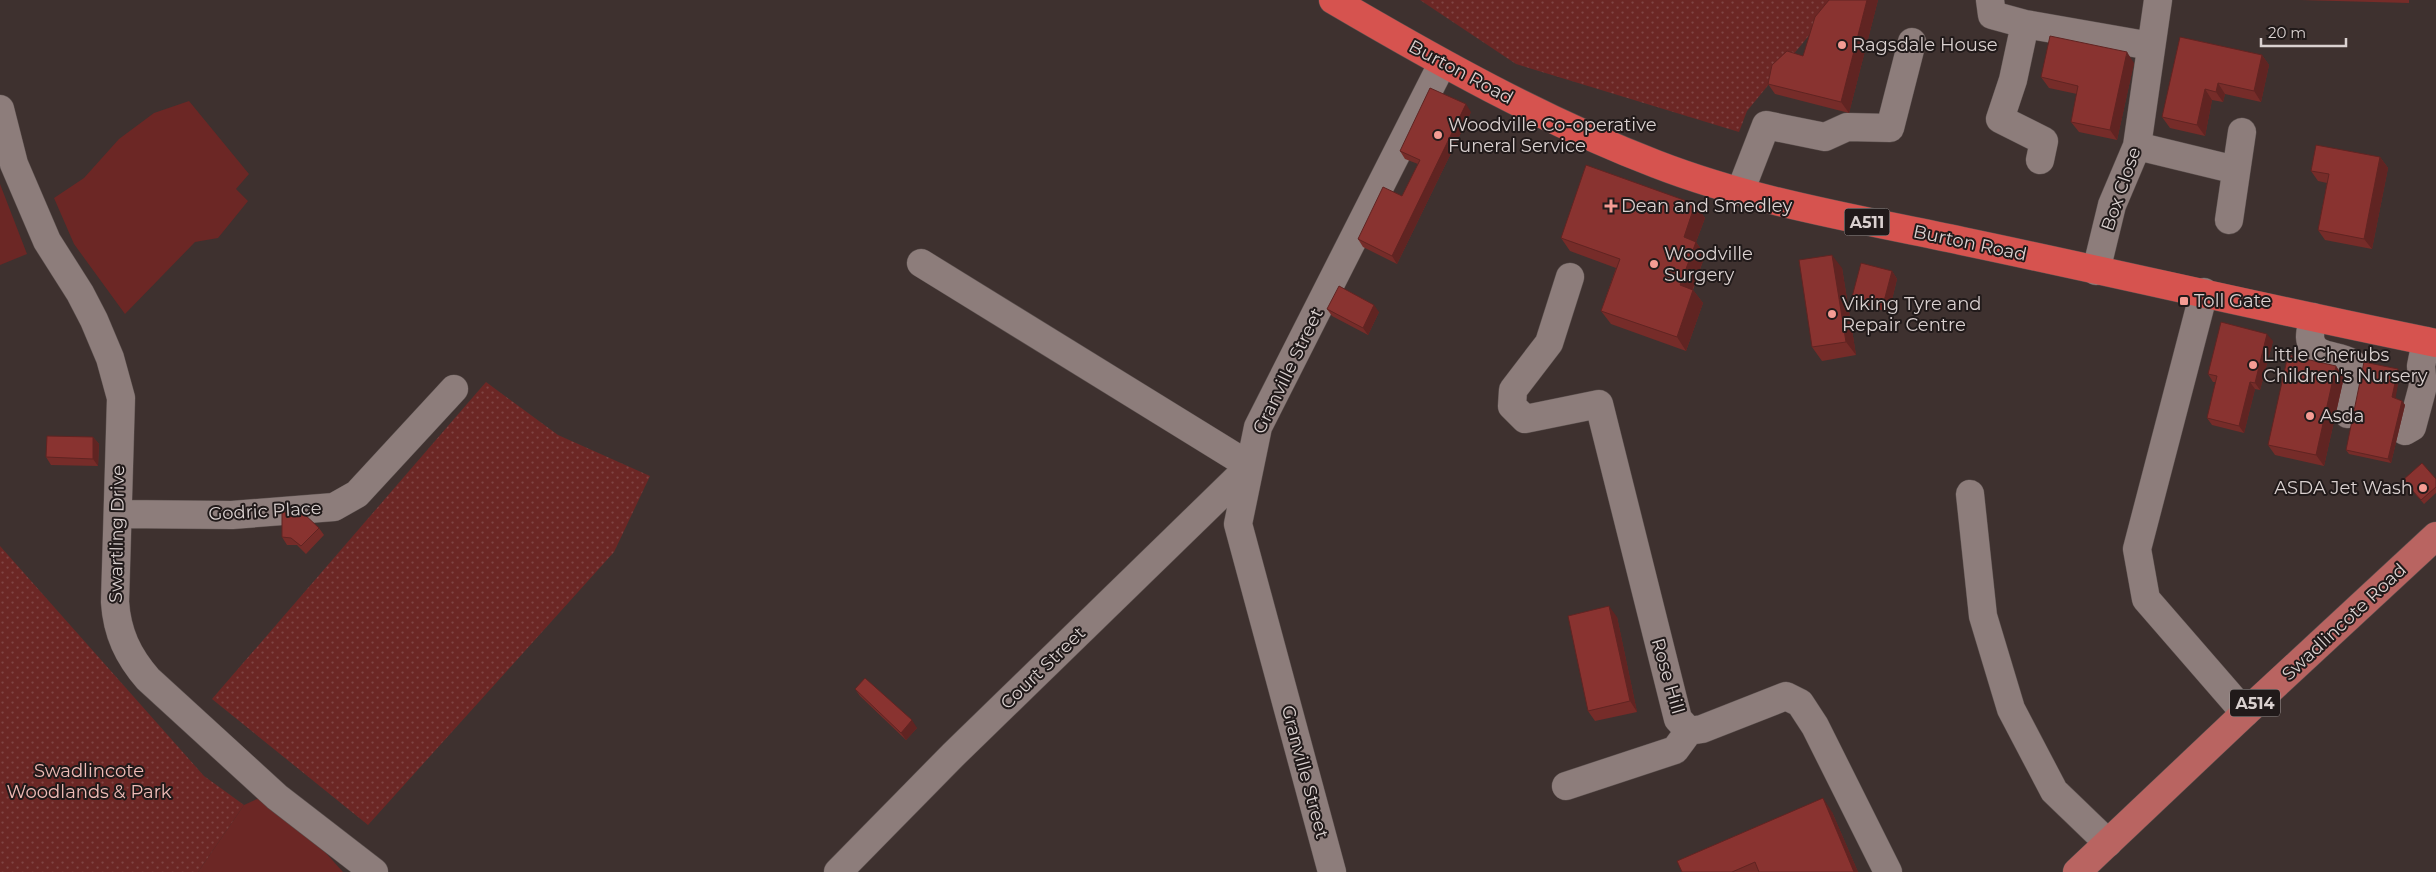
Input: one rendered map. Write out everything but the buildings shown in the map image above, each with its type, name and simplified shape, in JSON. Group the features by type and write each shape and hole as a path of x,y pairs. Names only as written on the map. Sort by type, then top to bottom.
{"highway":[{"name":"Burton Road","path":"1332,0 1442,64 1539,112 1656,164 1740,192 1837,216 1963,241 2096,272 2204,292 2431,342"}],"main road":[{"name":"Swadlincote Road","path":"2077,872 2245,712 2436,536"}],"street":[{"name":"Box Close","path":"2096,272 2112,205 2137,146 2158,0"},
{"path":"1991,8 2025,24 2151,46"},
{"path":"2025,24 2013,80 2000,119 2044,141 2040,160"},
{"path":"1740,192 1766,126 1825,137 1848,126 1890,128 1912,42"},
{"name":"Granville Street","path":"1332,872 1238,524 1258,426 1442,64"},
{"name":"Swartling Drive","path":"0,109 14,164 47,241 80,293 94,320 112,366 121,398 116,617 125,646 135,664 148,679 277,797 374,872"},
{"path":"2229,220 2242,132"},
{"path":"2137,146 2236,170"},
{"path":"921,263 1250,466"},
{"name":"Rose Hill","path":"1570,277 1550,343 1513,390 1512,406 1525,419 1599,404 1678,720 1689,731 1702,730 1786,696 1800,703 1815,726 1888,872"},
{"path":"2204,292 2137,549 2146,599 2245,712"},
{"path":"2313,317 2310,337 2313,347 2320,354 2346,360 2355,366 2357,376 2348,414"},
{"path":"2404,432 2412,428 2423,386 2421,366 2431,342"},
{"name":"Godric Place","path":"118,514 232,515 334,507 357,494 454,389"},
{"name":"Court Street","path":"838,872 953,755 1250,466"},
{"path":"1970,494 1983,616 2011,709 2054,791 2108,843"},
{"path":"1566,786 1675,750 1689,731"}],"green space":[{"path":"1420,0 1838,0 1747,111 1739,132 1516,64"},
{"path":"189,101 249,174 236,189 248,201 218,238 195,242 125,314 74,244 54,198 84,178 119,139 154,113"},
{"path":"0,184 27,254 0,265"},
{"path":"486,382 558,435 650,476 614,552 368,825 212,699"},
{"name":"Swadlincote Woodlands & Park","path":"0,546 204,776 244,805 198,872 0,872"},
{"path":"259,798 325,852 343,872 198,872 244,805"}],"place":[{"name":"Ragsdale House","path":"1842,45"},
{"name":"Woodville Co-operative Funeral Service","path":"1438,135"},
{"name":"Dean and Smedley","path":"1611,206"},
{"name":"Woodville Surgery","path":"1654,264"},
{"name":"Toll Gate","path":"2184,301"},
{"name":"Viking Tyre and Repair Centre","path":"1832,314"},
{"name":"Little Cherubs Children's Nursery","path":"2253,365"},
{"name":"Asda","path":"2310,416"},
{"name":"ASDA Jet Wash","path":"2423,488"}]}
